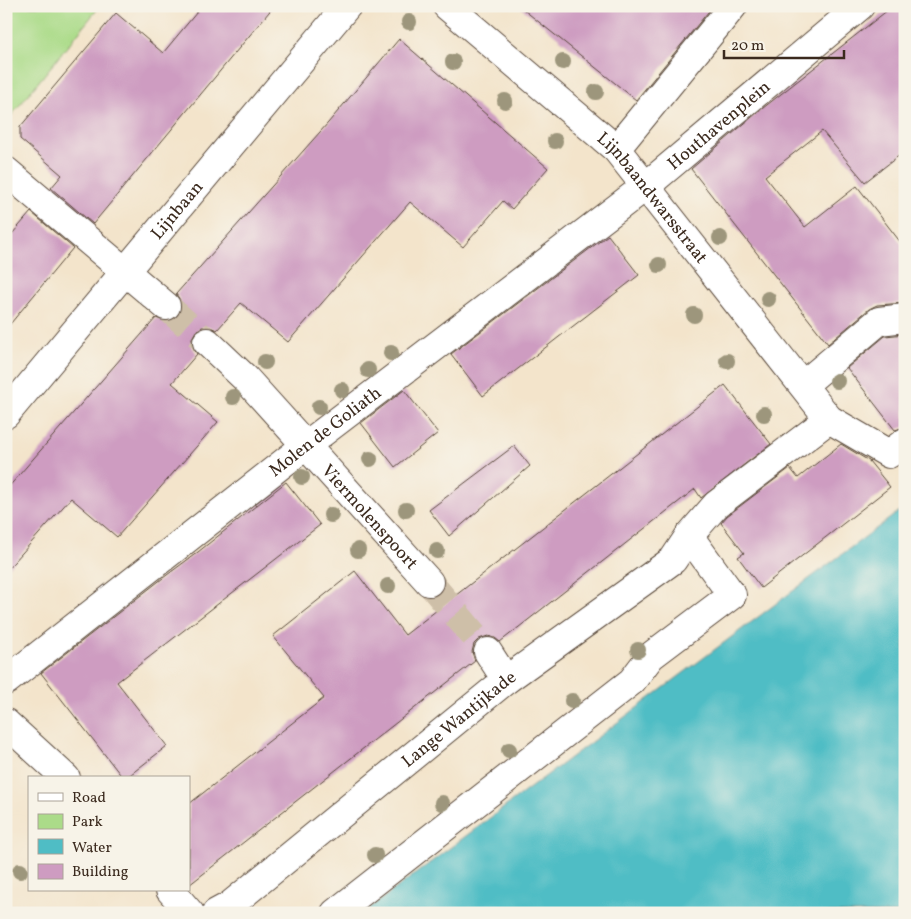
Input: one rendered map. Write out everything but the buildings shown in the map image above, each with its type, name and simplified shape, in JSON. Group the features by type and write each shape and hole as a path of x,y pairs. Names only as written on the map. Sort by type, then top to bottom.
{"street":[{"name":"Lijnbaan","path":"6,414 347,6"},
{"name":"Lijnbaandwarsstraat","path":"447,6 616,149 829,419"},
{"path":"616,149 733,6"},
{"name":"Houthavenplein","path":"646,186 860,6"},
{"path":"6,170 166,306"},
{"name":"Molen de Goliath","path":"6,681 305,446 646,186"},
{"path":"802,385 879,321 905,318"},
{"name":"Viermolenspoort","path":"207,342 245,378 429,582"},
{"path":"829,419 889,454 905,442"},
{"name":"Lange Wantijkade","path":"227,910 506,680 673,560 689,536 716,505 829,419"},
{"path":"335,913 632,681 651,656 732,595 689,536"},
{"path":"488,652 506,680"},
{"path":"6,723 64,776"},
{"path":"172,892 190,913"}],"green space":[{"path":"6,6 100,6 6,122"}],"water":[{"path":"905,507 905,913 363,913"}],"tunnel":[{"path":"166,306 207,342"},
{"path":"429,582 488,652"}]}
